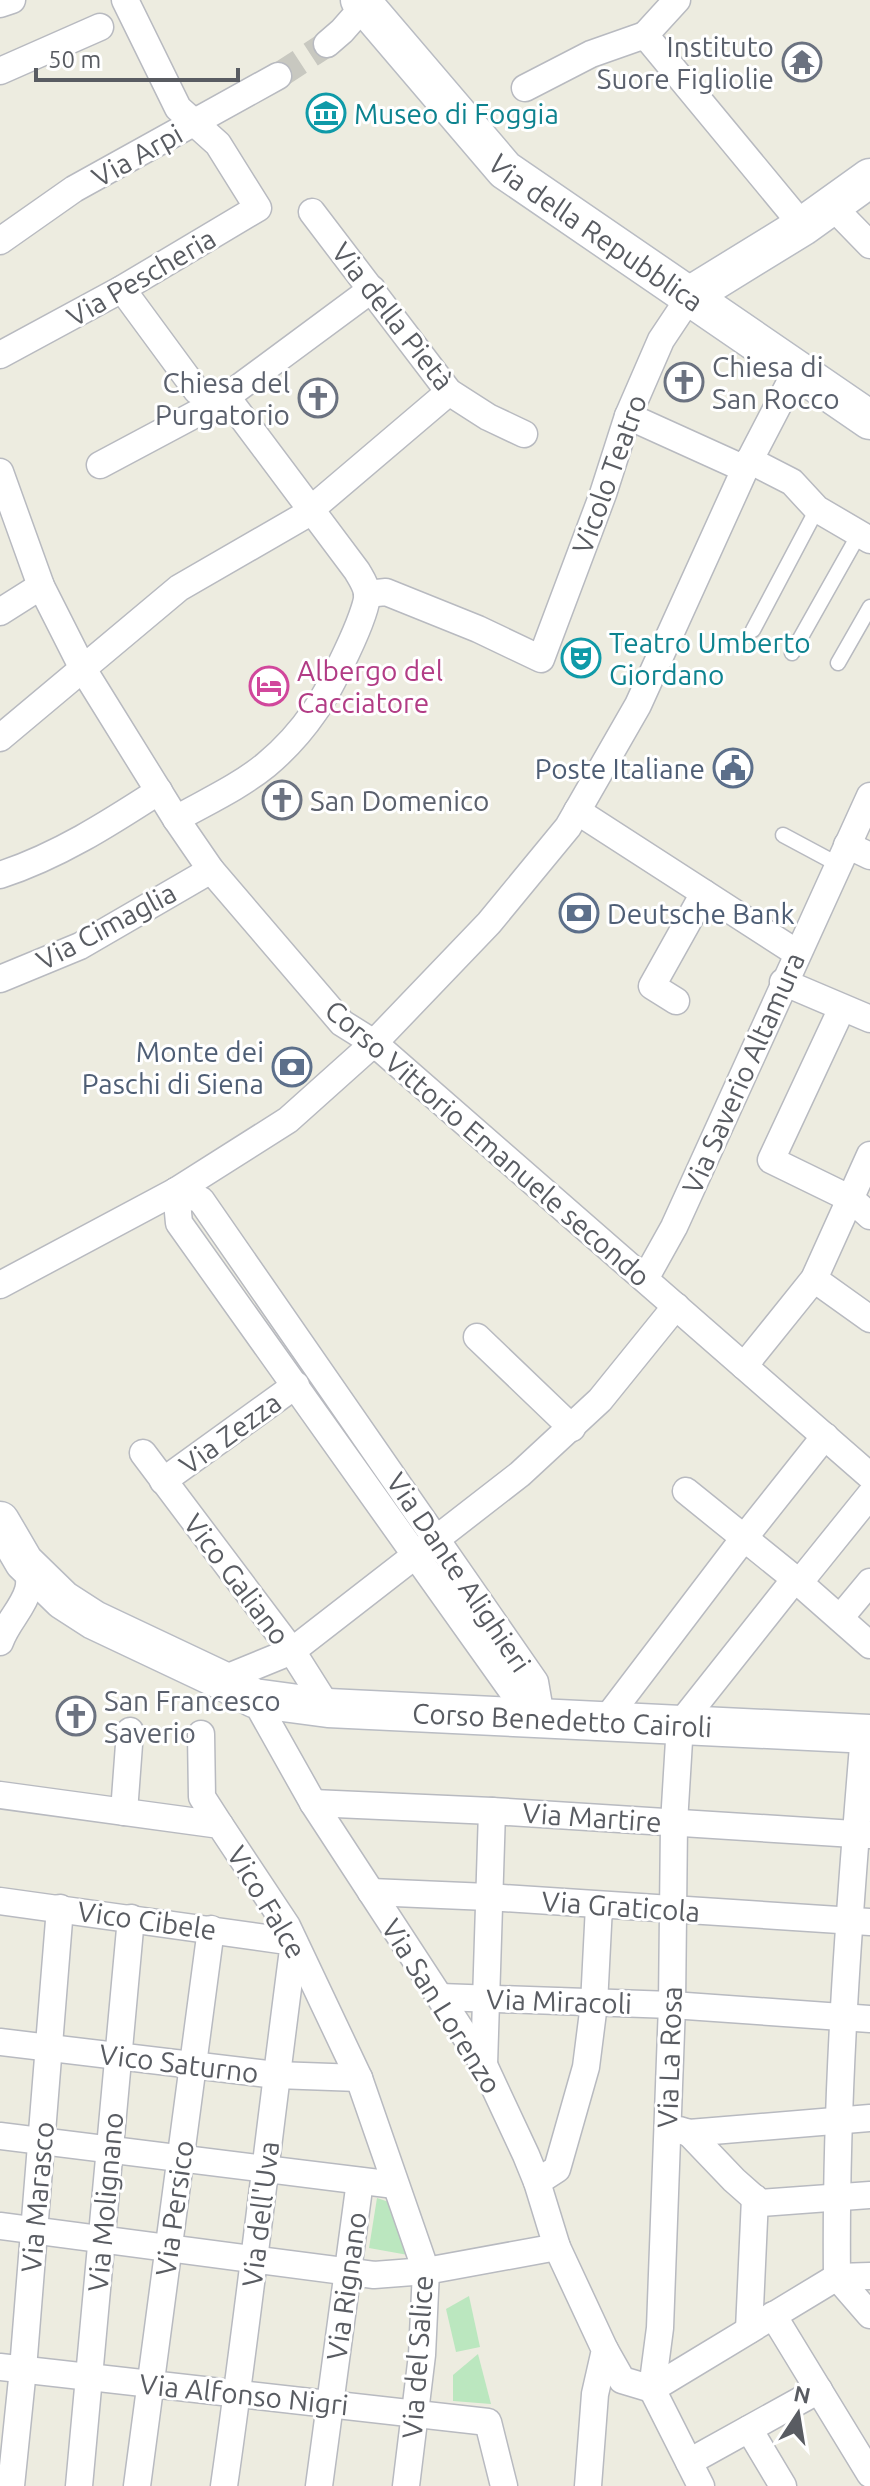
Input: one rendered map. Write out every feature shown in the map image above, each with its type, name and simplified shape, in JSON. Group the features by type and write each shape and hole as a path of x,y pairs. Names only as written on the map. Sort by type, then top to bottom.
{"street":[{"path":"0,4 12,0"},
{"path":"125,0 178,108 196,121"},
{"path":"525,88 591,54 645,35 677,0"},
{"path":"327,44 365,2"},
{"name":"Via della Repubblica","path":"365,2 505,170 870,420"},
{"path":"0,71 100,27"},
{"path":"645,35 818,216 870,245"},
{"name":"Via Arpi","path":"0,241 74,189 278,76"},
{"name":"Via Pescheria","path":"0,355 122,289 258,208 218,144 196,121"},
{"path":"691,295 818,216 870,178"},
{"name":"Via della Pietà","path":"312,212 449,392 488,417 524,434"},
{"path":"122,289 197,391 232,404 357,571 367,594 362,615 330,684 317,709 294,737 266,765 229,790 176,819"},
{"path":"100,465 222,400 372,289"},
{"name":"Vicolo Teatro","path":"367,594 386,592 478,629 541,659 603,494 628,416 661,340 691,295"},
{"path":"0,1285 176,1191 288,1120 374,1043 489,923 572,819 641,698 747,464 796,371"},
{"path":"0,738 179,588 310,511 449,392"},
{"path":"628,416 792,482 817,509 864,537"},
{"name":"Corso Vittorio Emanuele secondo","path":"0,472 41,586 83,669 176,819 211,870 342,1023 374,1043 870,1476"},
{"path":"0,612 41,586"},
{"path":"0,875 91,835 159,791"},
{"name":"Via Saverio Altamura","path":"645,1279 674,1227 797,953 852,856 870,796"},
{"path":"572,819 704,893 797,953"},
{"name":"Via Cimaglia","path":"0,979 80,946 211,870"},
{"path":"676,1001 652,986 704,893"},
{"path":"783,982 870,1019"},
{"path":"842,1008 771,1160 861,1208"},
{"path":"744,1366 814,1279 861,1208 870,1155"},
{"name":"Via Dante Alighieri","path":"426,1546 201,1200 176,1191 179,1223 296,1385 535,1682 541,1717"},
{"path":"814,1279 870,1319"},
{"path":"221,1680 292,1651 520,1474 600,1400 676,1306"},
{"path":"477,1337 572,1428"},
{"name":"Via Zezza","path":"163,1481 296,1385"},
{"path":"604,1722 825,1436"},
{"name":"Vico Galiano","path":"143,1453 292,1651 328,1708"},
{"path":"686,1491 870,1645"},
{"path":"680,1724 870,1495"},
{"path":"0,1521 12,1555 31,1583 24,1603 8,1613 0,1642"},
{"path":"12,1555 63,1600 94,1620 254,1698"},
{"path":"840,1618 870,1582"},
{"path":"8,1613 47,1608 94,1620"},
{"name":"Corso Benedetto Cairoli","path":"254,1698 328,1708 867,1734"},
{"name":"Via San Lorenzo","path":"254,1698 313,1803 484,2065 537,2182 557,2247 622,2380 652,2389"},
{"name":"Via La Rosa","path":"652,2389 678,2129 672,2005 674,1823 680,1724"},
{"path":"124,1812 130,1731"},
{"path":"201,1734 202,1797 220,1825"},
{"path":"867,1734 857,2018 838,2119 836,2198 837,2277 870,2315"},
{"name":"Vico Falce","path":"0,1795 220,1825 287,1926 359,2078 395,2185"},
{"name":"Via Martire","path":"313,1803 863,1834"},
{"path":"484,2065 492,1811"},
{"name":"Via Graticola","path":"371,1892 861,1922"},
{"name":"Vico Cibele","path":"0,1901 294,1942"},
{"path":"537,2182 557,2169 586,2067 594,2004 599,1906"},
{"name":"Via Marasco","path":"11,2486 12,2368 34,2230 60,1908"},
{"name":"Via Molignano","path":"79,2486 131,1918"},
{"name":"Via Persico","path":"137,2486 211,1929"},
{"name":"Via dell'Uva","path":"224,2486 294,1942"},
{"name":"Via Miracoli","path":"440,1997 672,2005 857,2018"},
{"name":"Vico Saturno","path":"0,2042 276,2075 359,2078"},
{"path":"678,2129 870,2118"},
{"path":"678,2129 760,2203 870,2195"},
{"path":"0,2136 395,2185"},
{"name":"Via Rignano","path":"319,2486 360,2181"},
{"name":"Via del Salice","path":"395,2185 426,2271 422,2355 406,2486"},
{"path":"749,2330 755,2198"},
{"path":"0,2226 374,2275 426,2271 557,2247"},
{"path":"701,2486 652,2389 837,2277 870,2276"},
{"path":"773,2315 870,2474"},
{"path":"588,2486 595,2394 605,2350"},
{"name":"Via Alfonso Nigri","path":"12,2368 488,2422 504,2486"},
{"path":"689,2462 819,2390"},
{"path":"749,2429 783,2486"}],"lane":[{"path":"753,630 817,509"},
{"path":"792,653 864,537"},
{"path":"838,663 870,607"},
{"path":"783,835 852,856"}],"green space":[{"path":"377,2198 389,2202 408,2255 369,2248"},
{"path":"469,2296 480,2347 456,2352 446,2309"},
{"path":"478,2354 491,2404 453,2401 453,2375"}],"tunnel":[{"path":"278,76 327,44"}],"place":[{"name":"Instituto Suore Figliolie","path":"802,62"},
{"name":"Museo di Foggia","path":"326,113"},
{"name":"Chiesa di San Rocco","path":"684,382"},
{"name":"Chiesa del Purgatorio","path":"318,398"},
{"name":"Teatro Umberto Giordano","path":"581,658"},
{"name":"Albergo del Cacciatore","path":"269,686"},
{"name":"Poste Italiane","path":"733,768"},
{"name":"San Domenico","path":"282,800"},
{"name":"Deutsche Bank","path":"579,913"},
{"name":"Monte dei Paschi di Siena","path":"292,1067"},
{"name":"San Francesco Saverio","path":"76,1716"}]}
